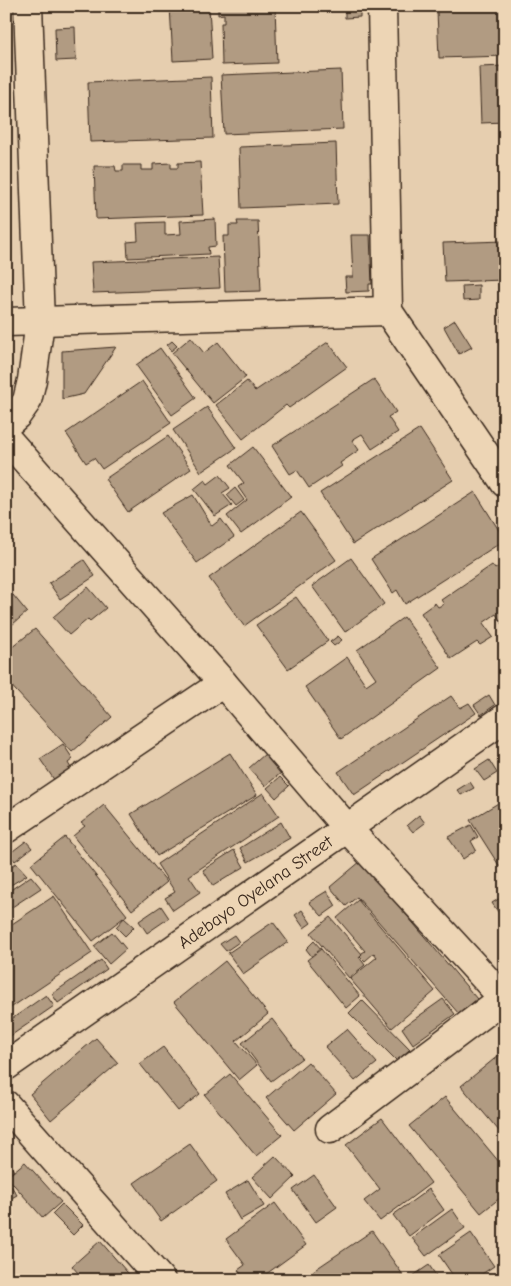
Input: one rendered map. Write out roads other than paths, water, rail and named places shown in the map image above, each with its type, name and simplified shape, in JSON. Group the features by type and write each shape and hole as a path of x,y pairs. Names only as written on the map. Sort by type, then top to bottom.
{"street":[{"path":"6,425 17,415 27,401 32,380 40,322 28,6"},
{"path":"382,6 388,311 505,483"},
{"path":"6,322 388,311"},
{"path":"6,438 223,683 346,827 504,1000 330,1129"},
{"path":"6,829 223,683"},
{"name":"Adebayo Oyelana Street","path":"6,1066 346,827 505,718"},
{"path":"6,1105 162,1280"}]}
